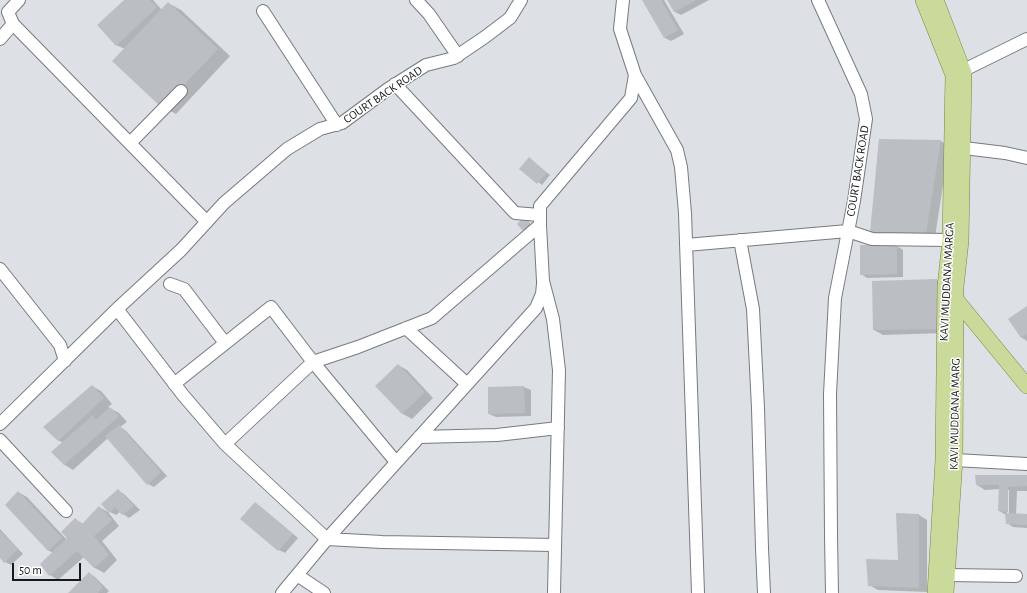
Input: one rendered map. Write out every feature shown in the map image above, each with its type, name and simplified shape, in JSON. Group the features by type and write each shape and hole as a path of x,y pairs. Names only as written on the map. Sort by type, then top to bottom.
{"main road":[{"name":"KAVI MUDDANA MARGA","path":"924,0 953,75 950,240 945,286 943,460 935,593"},
{"name":"KAVI MUDDANA MARG","path":"936,0 964,70 964,148 961,241 956,287 955,460 946,593"},
{"path":"945,286 1027,386"}],"street":[{"path":"19,0 8,12 12,24 207,222"},
{"path":"416,0 429,14 458,56"},
{"name":"COURT BACK ROAD","path":"0,424 181,250 224,203 287,149 320,130 342,123 395,84 426,65 458,56 510,18 521,0"},
{"path":"623,0 620,28 635,75 677,150 681,167 686,245 698,593"},
{"name":"COURT BACK ROAD","path":"818,0 861,94 866,119 834,306 830,394 830,535 832,593"},
{"path":"263,10 337,125"},
{"path":"0,38 12,24"},
{"path":"964,70 1027,39"},
{"path":"282,593 327,539 536,308 542,294 543,281 540,206 631,98 635,75"},
{"path":"395,84 515,213 540,220"},
{"path":"130,143 182,91"},
{"path":"964,148 1005,153 1027,158"},
{"path":"225,444 313,362 358,347 432,318 540,220"},
{"path":"686,245 848,231 872,239 950,240"},
{"path":"740,240 753,309 764,593"},
{"path":"0,268 60,345 65,361"},
{"path":"543,281 553,319 558,370 554,593"},
{"path":"170,284 184,289 225,344"},
{"path":"174,384 271,307 313,362 396,462"},
{"path":"117,310 174,384 225,444 327,539 382,542 555,544"},
{"path":"406,328 467,384"},
{"path":"419,437 497,436 558,428"},
{"path":"0,440 66,511"},
{"path":"955,460 1027,464"},
{"path":"297,574 324,593"},
{"path":"948,574 1016,576"}],"building":[{"path":"124,0 150,0 157,7 116,46 97,25"},
{"path":"642,0 661,0 678,30 664,38"},
{"path":"667,0 696,0 674,12"},
{"path":"168,2 218,49 162,108 112,61"},
{"path":"879,139 941,140 926,233 870,232"},
{"path":"529,157 547,173 537,184 519,169"},
{"path":"523,218 530,222 523,231 517,224"},
{"path":"860,245 897,245 897,274 860,275"},
{"path":"937,279 938,329 873,330 872,281"},
{"path":"1027,306 1027,334 1021,338 1008,319"},
{"path":"398,364 425,392 402,414 375,386"},
{"path":"92,385 104,398 58,441 43,427"},
{"path":"524,386 525,413 488,414 488,387"},
{"path":"110,407 119,416 64,465 51,452 93,415 96,420"},
{"path":"119,425 161,472 147,485 105,436"},
{"path":"975,475 1027,475 1027,486 1008,487 1008,512 998,511 999,485 976,485"},
{"path":"118,489 134,506 122,515 115,507 109,513 101,504"},
{"path":"18,491 62,538 48,551 5,505"},
{"path":"255,502 293,534 278,551 240,519"},
{"path":"99,506 112,520 94,536 109,555 94,568 77,551 49,576 40,564 67,538 61,532 75,518 82,524"},
{"path":"896,513 919,514 919,588 868,586 866,559 898,560"},
{"path":"1005,513 1027,514 1027,525 1006,524"},
{"path":"0,531 18,549 4,563 0,558"},
{"path":"89,572 103,587 98,593 68,593"}]}
